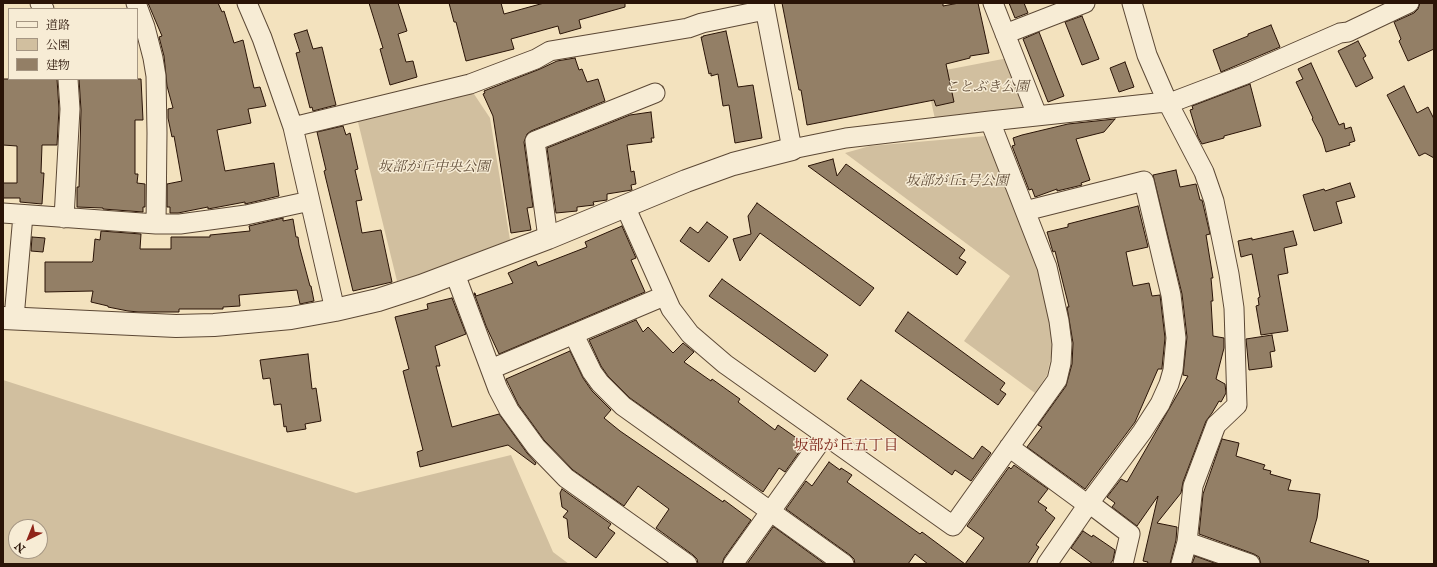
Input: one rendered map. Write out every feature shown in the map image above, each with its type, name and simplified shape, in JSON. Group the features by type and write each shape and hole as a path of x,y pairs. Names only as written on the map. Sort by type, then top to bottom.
{"street":[{"path":"247,3 262,38 293,127 335,310"},
{"path":"993,3 1037,115"},
{"path":"1005,34 1085,3"},
{"path":"1132,3 1148,55 1167,101 1204,172 1214,201 1228,266 1234,308 1237,405 1216,425 1193,486 1187,542 1181,564"},
{"path":"23,215 8,318 176,326 291,318 378,300 455,274 548,238 686,181 733,164 792,149 846,138 990,120 1174,101 1246,74 1340,33 1348,32 1409,3"},
{"path":"293,127 470,84 536,59 550,51 688,28 764,7 792,149"},
{"path":"138,8 145,27 156,76 158,133 156,224"},
{"path":"64,218 70,109 68,80"},
{"path":"548,238 535,141 655,93"},
{"path":"625,206 664,296 680,322 690,334 725,364 953,526 1057,380 1061,363 1062,344 1059,321 1047,266 990,120"},
{"path":"1025,211 1144,181 1171,295 1176,338 1174,365 1169,384 1160,404 1142,432 1088,504 1047,564"},
{"path":"3,213 156,224 180,224 246,215 310,201"},
{"path":"455,274 498,389 509,410 536,447 566,478 687,564"},
{"path":"491,369 664,296"},
{"path":"574,335 592,372 600,383 622,406 844,564"},
{"path":"733,564 825,435"},
{"path":"1009,446 1130,534 1123,564"},
{"path":"1187,542 1250,564"}],"green space":[{"name":"ことぶき公園","path":"1008,58 1026,107 1022,109 935,119 925,74"},
{"name":"坂部が丘中央公園","path":"472,91 490,118 510,240 413,277 397,281 357,118"},
{"name":"坂部が丘1号公園","path":"986,136 1038,268 1054,344 1047,375 1035,393 964,341 1010,276 845,153 870,146"},
{"path":"3,380 356,493 511,455 553,552 569,564 3,564"}],"building":[{"path":"148,3 218,3 222,12 224,11 234,43 243,40 254,88 260,87 266,106 248,109 251,123 217,130 225,171 274,163 279,196 245,204 245,202 208,209 208,207 178,213 170,213 170,207 167,207 167,184 182,181 174,136 172,137 168,118 168,109 173,108 167,86 164,56 159,37 162,36"},
{"path":"369,3 398,3 407,31 398,34 406,62 413,61 417,77 390,85 380,49 383,48"},
{"path":"449,3 501,3 504,14 544,3 625,3 625,7 579,20 581,28 560,34 558,26 511,39 514,49 466,61 456,22 454,22"},
{"path":"782,3 943,3 943,6 959,3 978,3 989,53 970,56 970,58 946,64 954,102 936,106 934,100 807,125"},
{"path":"1009,3 1024,3 1028,13 1015,18"},
{"path":"1420,3 1434,3 1434,49 1408,61 1399,41 1401,39 1394,22 1414,13 1418,9"},
{"path":"1082,16 1099,59 1082,65 1065,22"},
{"path":"1271,25 1280,47 1221,72 1213,50"},
{"path":"307,30 313,49 322,47 336,105 313,111 312,107 310,108 296,53 300,52 294,34"},
{"path":"726,31 738,87 753,85 762,138 735,143 729,105 723,106 718,74 711,76 711,73 709,74 701,37"},
{"path":"1039,32 1064,96 1048,102 1023,39"},
{"path":"1358,41 1366,56 1363,58 1373,78 1356,87 1338,51"},
{"path":"575,58 579,70 582,69 587,82 598,79 605,101 531,131 527,134 524,142 533,207 527,208 531,230 511,233 493,116 483,94 485,93 484,91 557,61"},
{"path":"1125,62 1134,87 1119,92 1110,68"},
{"path":"1311,63 1339,125 1344,123 1345,129 1351,127 1355,141 1349,143 1350,145 1326,152 1322,138 1296,82 1303,79 1298,69"},
{"path":"3,79 57,80 59,109 57,145 42,145 41,173 44,173 42,204 20,202 20,198 3,198 3,183 17,183 17,146 3,145"},
{"path":"141,79 143,120 135,120 135,174 138,174 137,183 145,184 145,207 143,207 143,212 77,207 81,110 79,80"},
{"path":"1250,84 1261,126 1224,136 1224,138 1202,144 1198,137 1190,110 1193,109 1192,106"},
{"path":"1404,86 1417,113 1428,107 1434,119 1434,158 1425,153 1419,156 1387,95"},
{"path":"651,112 654,138 651,138 652,142 627,145 631,172 634,171 636,184 631,185 632,190 607,194 607,200 593,202 594,205 577,207 577,211 556,213 547,148 630,115"},
{"path":"1115,119 1104,132 1076,139 1090,180 1081,183 1082,185 1057,191 1057,189 1035,197 1032,189 1029,190 1012,146 1015,145 1013,138 1068,124"},
{"path":"343,126 346,135 350,133 358,169 355,170 362,200 356,201 362,233 381,230 392,282 353,291 324,171 326,170 317,132"},
{"path":"833,159 837,176 846,164 965,250 959,258 966,262 957,275 808,166"},
{"path":"1176,170 1180,187 1196,184 1200,200 1202,200 1210,234 1206,235 1213,278 1211,278 1213,301 1211,301 1213,336 1224,338 1224,348 1216,379 1225,384 1226,393 1206,421 1183,482 1181,493 1157,523 1177,527 1176,540 1170,564 1147,564 1148,562 1143,561 1158,496 1137,526 1112,507 1115,503 1107,497 1121,479 1127,482 1188,376 1183,375 1187,337 1182,294 1153,175"},
{"path":"1350,183 1355,197 1336,202 1342,223 1314,231 1303,195 1324,189 1325,191"},
{"path":"757,203 874,288 860,306 760,233 740,261 733,239 751,234 748,216"},
{"path":"1138,206 1148,247 1126,252 1133,286 1149,283 1152,296 1160,295 1165,338 1162,369 1158,369 1135,422 1085,489 1027,447 1042,427 1038,425 1066,386 1072,364 1073,343 1067,307 1069,307 1055,251 1053,252 1047,232 1068,227 1068,224"},
{"path":"283,218 283,221 293,219 296,237 298,237 314,301 300,304 297,290 239,295 240,306 223,307 223,309 179,309 179,312 139,312 108,307 91,302 93,291 45,292 45,262 92,262 95,239 100,240 101,231 141,234 140,249 171,249 171,237 210,237 210,235 250,231 249,226"},
{"path":"707,222 728,237 709,262 680,241 690,227 698,233"},
{"path":"622,226 636,258 631,260 645,292 499,354 486,326 474,293 476,296 513,283 508,273 536,261 538,266 587,247 585,242"},
{"path":"1293,231 1297,245 1284,248 1288,273 1278,275 1288,331 1261,335 1256,306 1259,305 1258,298 1260,297 1252,254 1241,257 1238,241 1252,238 1252,240"},
{"path":"32,237 45,238 43,252 31,251"},
{"path":"722,279 828,355 815,372 709,296"},
{"path":"452,298 466,334 435,346 440,366 436,366 452,427 499,414 536,463 535,465 508,445 420,467 417,452 423,450 403,371 409,369 395,317 428,309 427,304"},
{"path":"908,312 1005,383 1000,390 1006,394 998,405 895,331"},
{"path":"636,320 643,332 648,327 673,353 683,343 694,352 684,362 711,381 712,379 740,399 738,402 775,430 778,425 805,444 785,472 779,468 763,492 630,398 608,376 601,366 589,340"},
{"path":"1272,335 1275,351 1270,352 1272,367 1249,370 1246,339"},
{"path":"570,351 583,378 592,391 611,410 604,418 620,431 723,502 724,500 751,520 724,558 722,564 698,564 697,559 693,555 656,528 669,509 638,486 624,506 573,470 544,440 518,404 506,379"},
{"path":"308,354 312,389 316,388 321,421 305,424 306,429 287,432 286,426 284,427 281,404 274,405 270,378 263,379 260,360"},
{"path":"861,380 973,459 982,446 991,453 971,481 955,470 952,475 847,399"},
{"path":"1222,439 1239,443 1236,456 1265,465 1263,469 1271,471 1270,474 1291,480 1288,490 1320,494 1317,518 1310,542 1369,561 1368,564 1261,564 1259,557 1254,554 1199,534 1203,494"},
{"path":"829,462 840,470 841,468 852,475 847,482 920,534 922,532 965,564 928,564 915,554 908,564 855,564 854,559 850,555 786,509 806,481 812,486"},
{"path":"1014,465 1048,489 1038,502 1047,508 1045,510 1055,518 1036,545 1039,547 1028,564 965,564 984,538 967,526 1009,467 1011,469"},
{"path":"562,489 611,524 608,528 615,533 596,558 569,538 567,519 563,517 568,511 562,507 560,493"},
{"path":"774,527 825,564 747,564"},
{"path":"1083,531 1092,537 1093,535 1115,550 1113,560 1110,564 1093,564 1071,548"},
{"path":"1195,556 1217,564 1192,564"}],"district":[{"name":"坂部が丘五丁目","path":"846,447"}]}
